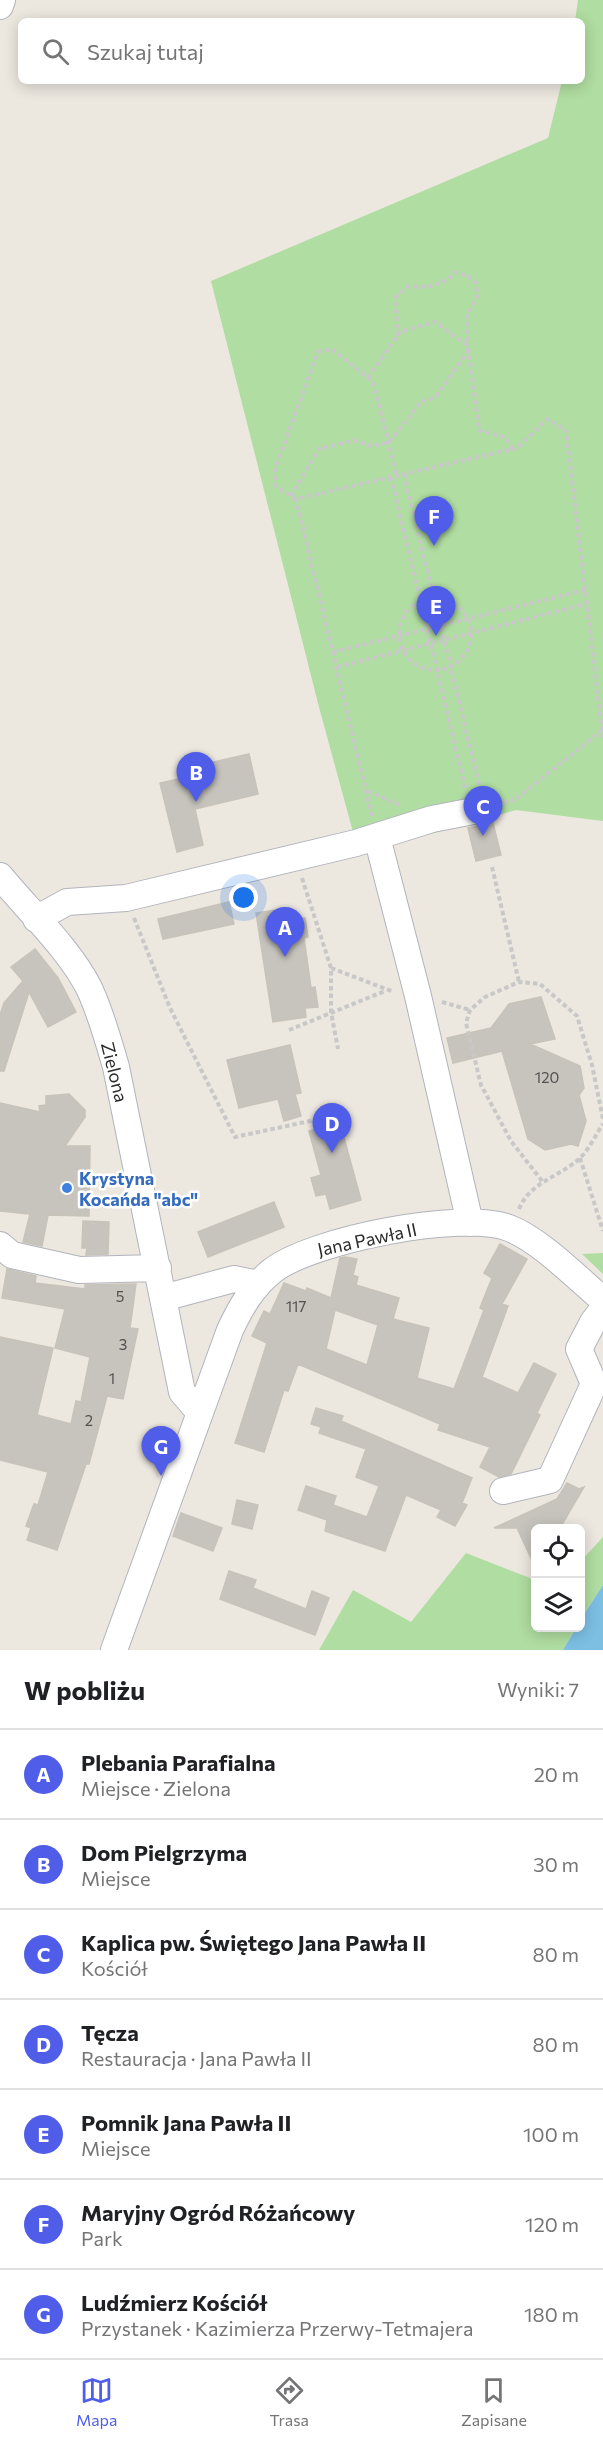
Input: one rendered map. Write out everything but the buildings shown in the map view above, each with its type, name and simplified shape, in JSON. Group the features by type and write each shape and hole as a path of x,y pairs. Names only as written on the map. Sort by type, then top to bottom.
{"street":[{"path":"0,6 3,0"},
{"path":"36,919 67,902 126,898 295,858 377,837 432,819 477,810"},
{"path":"377,837 418,996 470,1223"},
{"name":"Zielona","path":"0,876 70,960 88,987 102,1020 116,1067 182,1392 200,1413"},
{"name":"Jana Pawła II","path":"114,1650 230,1330 241,1307 258,1284 273,1270 296,1256 324,1245 432,1225 494,1224 510,1228 532,1242 603,1300"},
{"path":"0,1245 12,1255 79,1270 158,1268"},
{"path":"163,1298 234,1279 258,1284"},
{"path":"503,1491 550,1480 594,1384 579,1349 593,1322 603,1309"}],"path":[{"path":"397,337 396,297 408,286 427,288 445,282 456,272 474,279 478,294 467,316 479,430 506,438 512,449"},
{"path":"368,378 400,332 435,322 469,348"},
{"path":"291,496 319,449 354,440 372,446 389,442 422,401 435,398 469,348"},
{"path":"398,476 373,382 332,349 318,352 275,469 276,486 296,499 398,476 517,448 548,419 566,430 603,739"},
{"path":"404,474 451,666 477,810"},
{"path":"391,477 427,629 477,810"},
{"path":"296,499 377,837"},
{"path":"333,652 585,590"},
{"path":"435,598 454,604 468,619 471,633 466,653 451,666 438,670 417,665 403,650 399,636 405,615 421,601 435,598"},
{"path":"337,667 586,604"},
{"path":"477,810 516,799 601,731"},
{"path":"295,858 332,968 331,1012 338,1049"},
{"path":"492,867 519,982"},
{"path":"126,898 170,1008 235,1137 315,1120"},
{"path":"510,1228 524,1198 542,1181 580,1158 603,1121 592,1065 577,1016 540,984 519,982 484,997 470,1010 466,1023 481,1085 511,1141 542,1181"},
{"path":"289,1030 387,991"},
{"path":"580,1158 603,1231"}],"green space":[{"path":"578,0 603,0 603,821 516,810 359,854 319,707 211,281 548,138 561,84 585,84 585,18 575,18"},
{"path":"603,1253 603,1274 582,1254"},
{"path":"603,1537 603,1585 585,1613 585,1578 585,1557"},
{"path":"466,1553 531,1578 531,1632 574,1632 563,1650 319,1650 353,1590 411,1622"}],"water":[{"path":"603,1585 603,1650 563,1650 574,1632 585,1632 585,1613"}],"place":[{"name":"Maryjny Ogród Różańcowy","path":"434,546"},
{"name":"Pomnik Jana Pawła II","path":"436,636"},
{"name":"Dom Pielgrzyma","path":"196,802"},
{"name":"Kaplica pw. Świętego Jana Pawła II","path":"483,836"},
{"name":"Plebania Parafialna","path":"285,957"},
{"name":"Tęcza","path":"332,1153"},
{"name":"Krystyna Kocańda \"abc\"","path":"67,1188"},
{"name":"Ludźmierz Kościół","path":"161,1476"}]}
